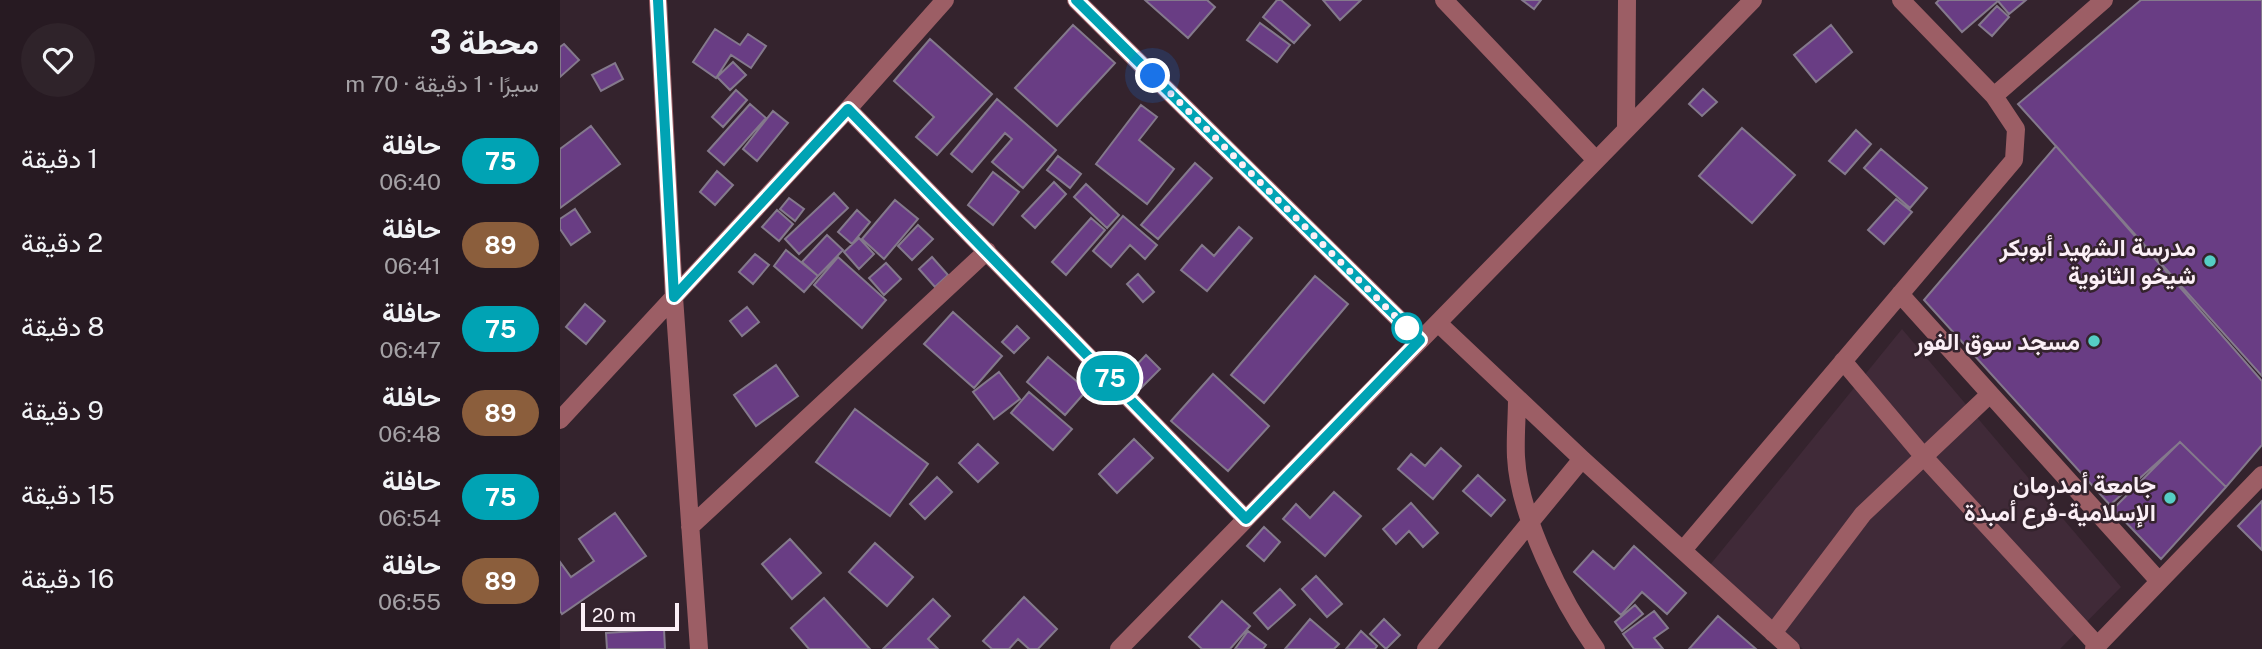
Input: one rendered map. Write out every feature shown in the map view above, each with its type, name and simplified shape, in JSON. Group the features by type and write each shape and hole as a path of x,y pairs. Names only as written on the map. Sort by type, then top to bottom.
{"street":[{"path":"658,0 674,297 699,649"},
{"path":"560,420 848,109 945,0"},
{"path":"1076,0 1420,340"},
{"path":"1444,0 1595,159"},
{"path":"1626,129 1627,0"},
{"path":"1119,649 1753,0"},
{"path":"1683,550 2014,160 2016,129 1994,96 1901,0"},
{"path":"1994,96 2104,0"},
{"path":"848,109 1246,519"},
{"path":"690,527 987,251"},
{"path":"1900,294 2159,581"},
{"path":"1438,323 1582,459 1791,649"},
{"path":"1843,361 1924,457 2095,647 2262,475"},
{"path":"1773,633 1863,514 1990,394"},
{"path":"1517,398 1516,458 1523,496 1547,561 1596,649"},
{"path":"1426,649 1582,459"}],"shaded area":[{"path":"1902,329 2121,587 2060,649 1803,649 1710,565"}],"building":[{"path":"1145,0 1207,0 1215,7 1188,38"},
{"path":"1277,0 1281,0 1310,25 1294,43 1263,17"},
{"path":"1323,0 1361,0 1340,20"},
{"path":"1522,0 1541,0 1534,9"},
{"path":"1939,0 2026,0 2009,14 1998,1 1962,32 1936,3"},
{"name":"مدرسة الشهيد أبوبكر شيخو الثانوية","path":"2141,0 2262,0 2262,376 2018,104"},
{"path":"1997,6 2009,17 1992,36 1979,25"},
{"path":"1260,23 1290,45 1277,62 1247,40"},
{"path":"1073,25 1115,63 1057,126 1015,88"},
{"path":"1831,25 1852,52 1816,82 1794,55"},
{"path":"715,29 740,45 748,34 766,46 751,68 731,55 716,78 693,62"},
{"path":"930,39 992,94 937,155 916,137 934,117 894,81"},
{"path":"564,44 579,60 560,77 560,47"},
{"path":"733,62 746,75 730,90 717,77"},
{"path":"615,63 623,79 601,91 592,75"},
{"path":"1703,89 1717,102 1702,116 1689,104"},
{"path":"736,90 747,100 723,127 712,117"},
{"path":"997,99 1056,150 1023,188 992,162 1012,139 1005,133 972,172 951,154"},
{"path":"750,104 766,118 724,165 708,151"},
{"path":"1141,105 1157,117 1139,140 1174,169 1147,204 1096,164"},
{"path":"773,111 788,123 757,161 743,149"},
{"path":"591,126 620,164 560,208 560,149"},
{"path":"1742,128 1795,175 1752,223 1699,176"},
{"path":"1856,130 1871,144 1845,174 1829,161"},
{"name":"مسجد سوق الفور","path":"2056,146 2262,381 2262,445 2226,487 2180,442 2110,505 1924,300"},
{"path":"1881,149 1927,188 1910,208 1864,168"},
{"path":"1058,156 1081,174 1070,188 1047,170"},
{"path":"1195,163 1212,178 1158,239 1141,225"},
{"path":"717,171 733,185 715,205 700,192"},
{"path":"993,172 1019,192 993,225 968,205"},
{"path":"1054,182 1066,194 1035,228 1022,216"},
{"path":"1086,184 1119,215 1107,228 1074,197"},
{"path":"834,193 848,208 799,254 785,239"},
{"path":"789,198 804,209 795,221 780,209"},
{"path":"1896,199 1912,212 1884,244 1868,230"},
{"path":"895,200 918,219 884,259 862,239"},
{"path":"575,209 590,232 571,245 560,229 560,219"},
{"path":"777,210 793,224 779,241 762,227"},
{"path":"857,210 870,222 852,244 838,232"},
{"path":"1123,216 1157,245 1145,259 1130,245 1111,267 1093,251"},
{"path":"1091,218 1105,230 1066,275 1052,262"},
{"path":"918,225 933,239 912,260 898,246"},
{"path":"1239,227 1252,238 1207,291 1181,270 1202,245 1214,256"},
{"path":"827,235 843,250 818,276 802,262"},
{"path":"859,238 874,254 859,269 844,252"},
{"path":"786,250 818,276 804,292 774,266"},
{"path":"755,254 769,265 753,284 739,272"},
{"path":"838,257 886,300 862,328 814,285"},
{"path":"932,257 948,275 935,287 919,269"},
{"path":"886,263 901,279 884,295 869,278"},
{"path":"1138,274 1154,292 1143,302 1127,284"},
{"path":"1315,276 1348,304 1264,403 1231,375"},
{"path":"585,304 605,321 586,344 566,327"},
{"path":"747,307 759,322 742,336 730,321"},
{"path":"953,312 1002,356 974,388 924,344"},
{"path":"1017,326 1029,338 1014,353 1002,342"},
{"path":"1146,355 1160,369 1141,388 1128,374"},
{"path":"1048,357 1087,390 1065,415 1027,382"},
{"path":"776,365 798,396 756,426 734,395"},
{"path":"999,372 1020,399 994,419 973,392"},
{"path":"1213,374 1269,426 1228,471 1171,421"},
{"path":"1029,392 1072,429 1053,450 1011,413"},
{"path":"855,409 928,464 890,516 816,462"},
{"path":"1134,439 1153,458 1117,493 1099,474"},
{"name":"جامعة أمدرمان الإسلامية-فرع أمبدة","path":"2180,442 2226,487 2161,559 2113,509"},
{"path":"978,444 998,463 978,482 959,463"},
{"path":"1441,448 1461,466 1433,499 1398,469 1411,454 1425,466"},
{"path":"1478,475 1505,500 1491,516 1463,491"},
{"path":"937,477 952,492 925,519 910,504"},
{"path":"1334,492 1361,516 1325,556 1283,519 1296,504 1310,518"},
{"path":"2262,501 2262,550 2238,526"},
{"path":"1411,503 1438,533 1423,547 1409,531 1396,544 1383,529"},
{"path":"615,513 646,556 562,614 560,562 571,577 594,561 579,539"},
{"path":"1264,527 1280,542 1264,561 1247,546"},
{"path":"790,539 821,573 792,599 762,564"},
{"path":"875,543 913,577 887,606 849,572"},
{"path":"1634,546 1686,593 1667,614 1642,592 1621,615 1574,572 1593,551 1614,569"},
{"path":"1316,576 1342,604 1327,617 1302,589"},
{"path":"1280,589 1295,605 1268,629 1254,613"},
{"path":"1024,597 1057,629 1038,649 1029,649 1018,639 1009,649 992,649 983,641"},
{"path":"824,598 870,649 809,649 791,628"},
{"path":"933,599 950,616 928,639 938,649 883,649"},
{"path":"1222,601 1250,626 1230,649 1202,649 1189,637"},
{"path":"1635,605 1643,614 1622,631 1615,622"},
{"path":"1654,611 1668,628 1654,638 1663,649 1634,649 1623,634"},
{"path":"1718,616 1756,649 1689,649"},
{"path":"1310,619 1339,644 1334,649 1285,649"},
{"path":"1384,619 1400,635 1386,649 1370,634"},
{"path":"664,629 665,649 607,649 606,633"},
{"path":"1248,631 1266,645 1263,649 1235,649"},
{"path":"1361,631 1377,646 1375,649 1346,649"}],"bus line":[{"name":"75","path":"658,0 674,297 848,109 1246,519 1420,340 1076,0"}],"place":[{"name":"مدرسة الشهيد أبوبكر شيخو الثانوية","path":"2210,261"},
{"name":"مسجد سوق الفور","path":"2094,341"},
{"name":"جامعة أمدرمان الإسلامية-فرع أمبدة","path":"2170,498"}],"route":[{"path":"1153,76 1407,328"}]}
